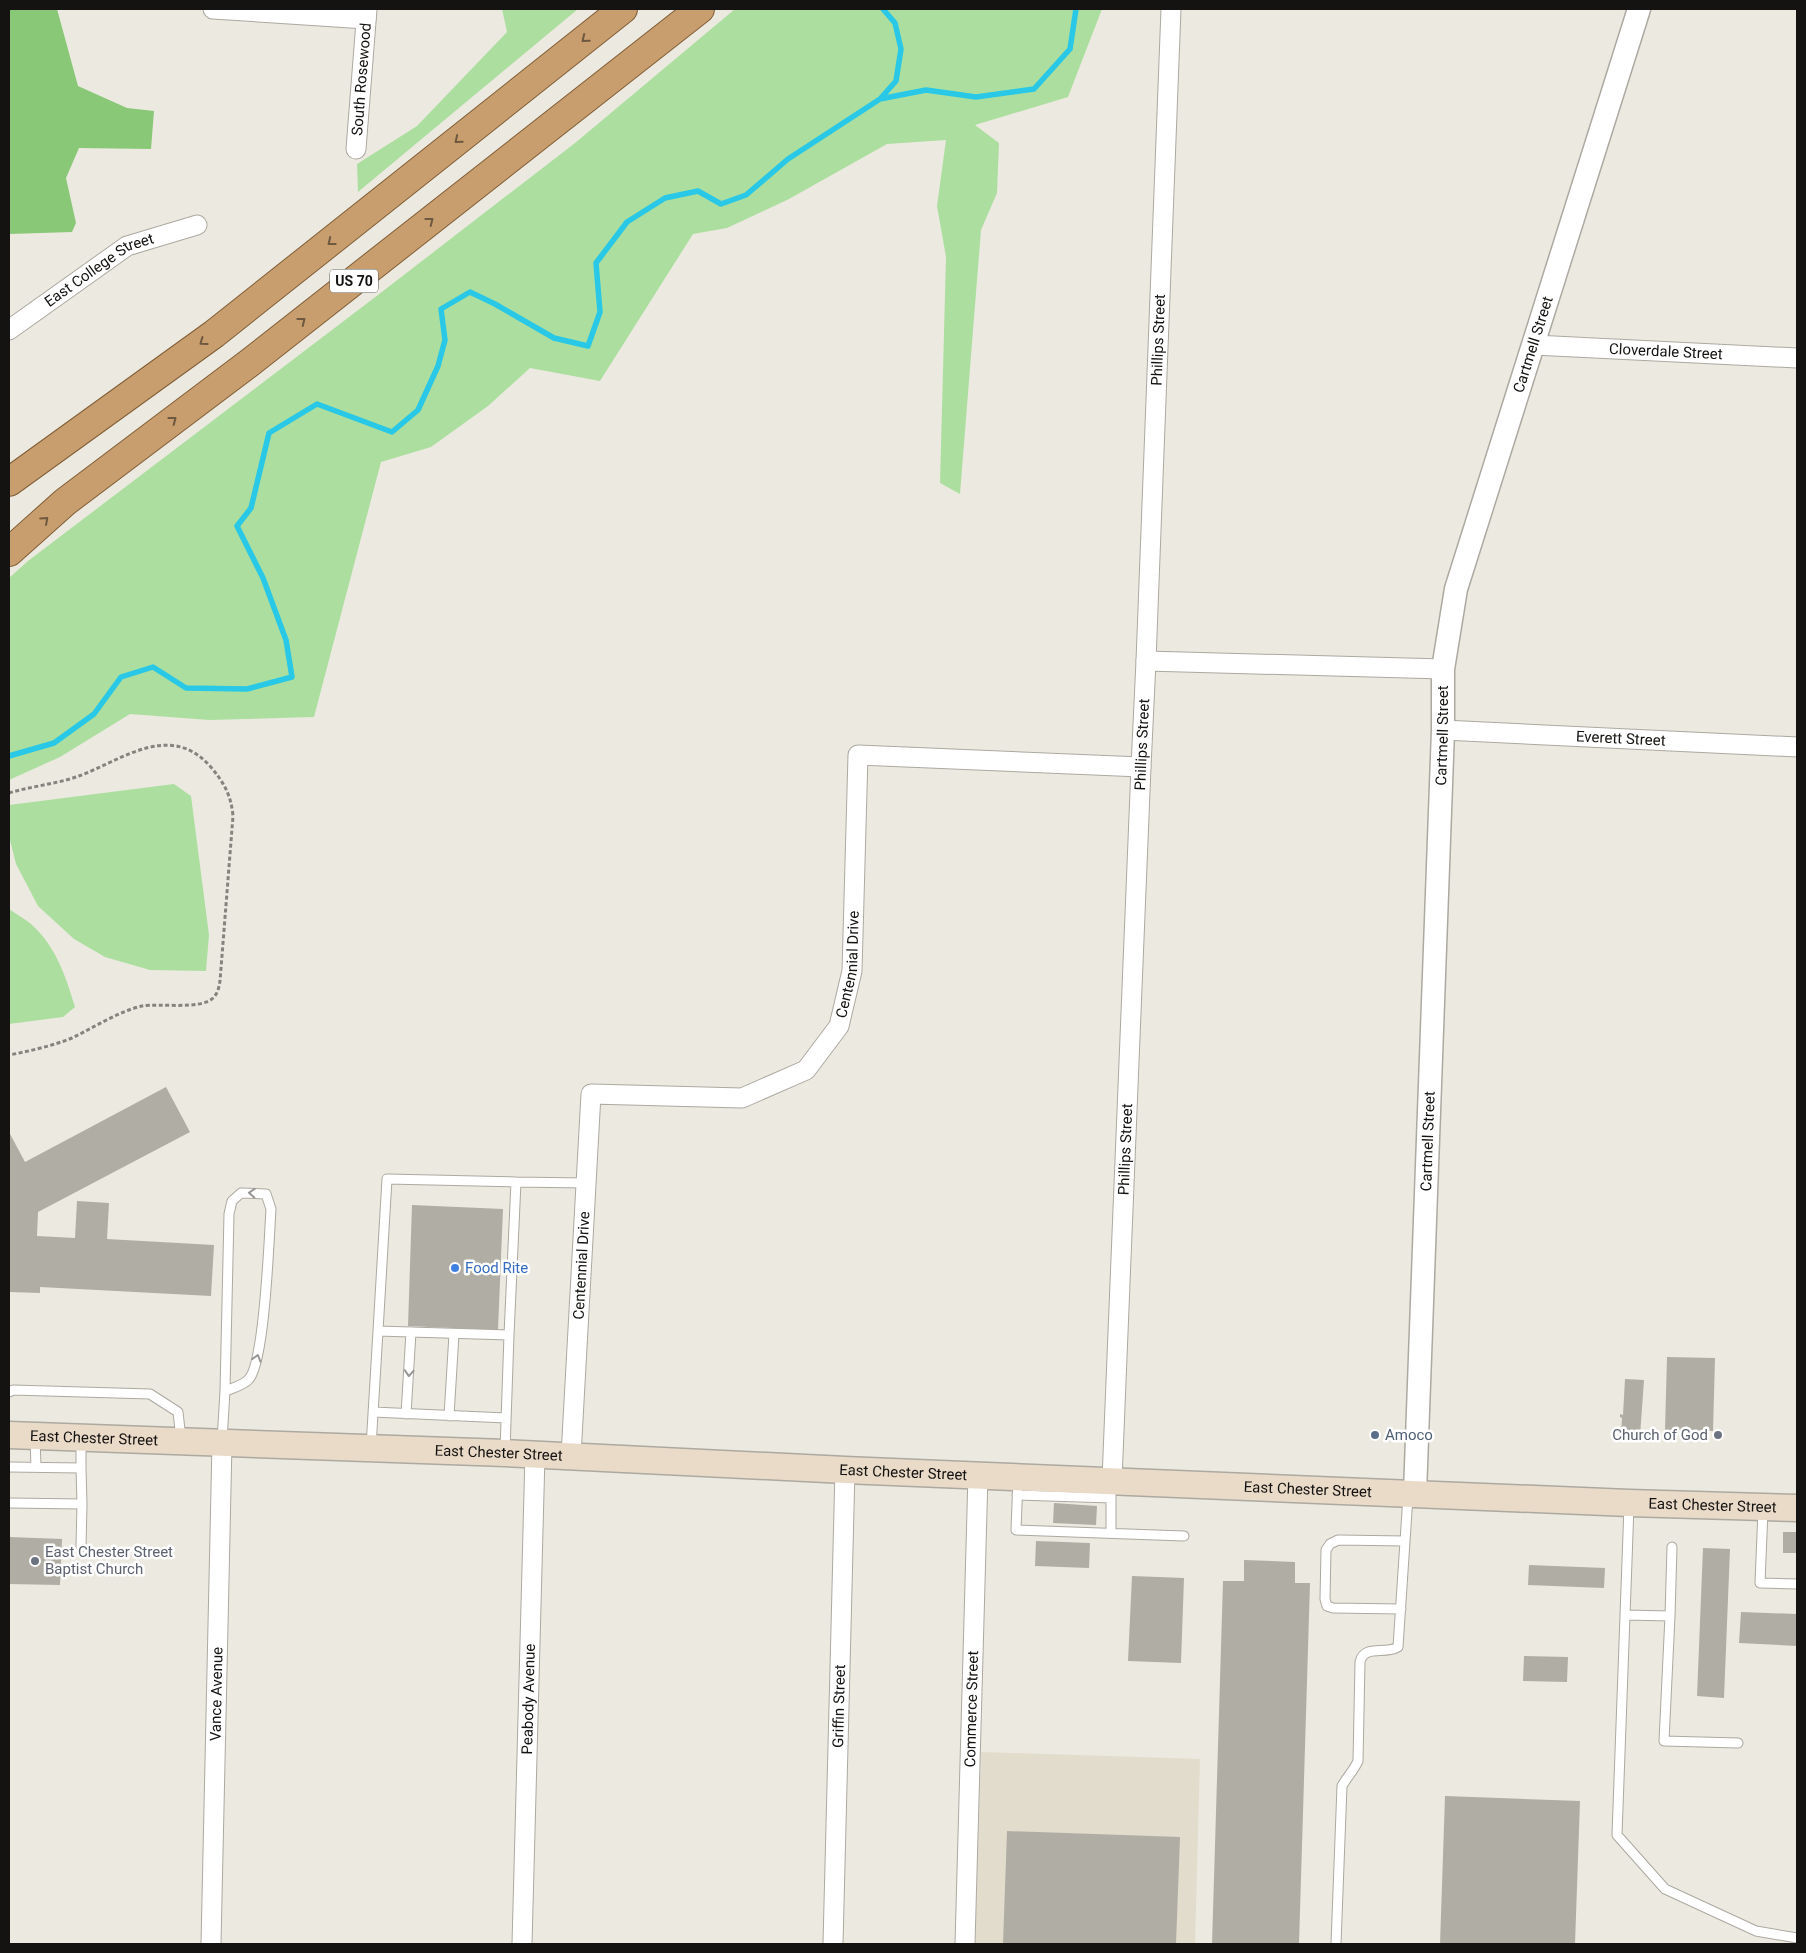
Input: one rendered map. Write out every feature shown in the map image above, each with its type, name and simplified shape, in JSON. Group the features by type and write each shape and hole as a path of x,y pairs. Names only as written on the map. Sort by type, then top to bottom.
{"highway":[{"name":"US 70","path":"9,482 214,334 623,9"},
{"name":"US 70","path":"9,552 65,502 248,364 700,9"}],"main road":[{"name":"East Chester Street","path":"9,1435 505,1453 978,1475 1018,1486 1411,1493 1629,1503 1797,1508"}],"street":[{"path":"213,9 366,14"},
{"name":"Phillips Street","path":"1111,1489 1171,9"},
{"name":"Cartmell Street","path":"1411,1493 1443,730 1443,669 1456,589 1639,9"},
{"name":"South Rosewood","path":"356,149 366,14"},
{"name":"East College Street","path":"9,330 127,246 197,225"},
{"name":"Cloverdale Street","path":"1534,345 1797,358"},
{"path":"1146,661 1443,669"},
{"name":"Everett Street","path":"1443,730 1797,747"},
{"name":"Centennial Drive","path":"571,1456 591,1094 742,1098 806,1070 839,1026 852,971 858,756 1140,767"},
{"name":"Vance Avenue","path":"211,1944 222,1443"},
{"name":"Peabody Avenue","path":"522,1944 535,1455"},
{"name":"Griffin Street","path":"833,1944 845,1470"},
{"name":"Commerce Street","path":"965,1944 978,1475"}],"lane":[{"path":"371,1449 386,1179 586,1183"},
{"path":"505,1453 516,1182"},
{"path":"222,1443 229,1214 232,1201 241,1193 266,1194 271,1208 261,1342 250,1378 236,1388 225,1391"},
{"path":"378,1331 509,1335"},
{"path":"406,1414 411,1332"},
{"path":"450,1416 454,1334"},
{"path":"9,1392 13,1390 150,1394 178,1412 181,1442"},
{"path":"373,1412 506,1418"},
{"path":"35,1436 36,1468"},
{"path":"81,1438 81,1547"},
{"path":"9,1467 81,1468"},
{"path":"1018,1486 1016,1530 1184,1536"},
{"path":"1111,1489 1111,1533"},
{"path":"1336,1944 1342,1786 1358,1761 1360,1662 1362,1655 1366,1652 1393,1650 1398,1647 1405,1541 1411,1493"},
{"path":"9,1503 82,1504"},
{"path":"1629,1503 1617,1835 1665,1889 1756,1931 1797,1938"},
{"path":"1763,1507 1760,1583 1797,1584"},
{"path":"1401,1609 1333,1608 1327,1606 1325,1599 1326,1550 1330,1544 1338,1540 1405,1541"},
{"path":"1672,1547 1664,1741 1738,1743"},
{"path":"1625,1615 1670,1616"}],"path":[{"path":"9,793 78,776 127,754 161,745 177,747 193,753 205,762 219,776 228,790 233,816 220,981 215,997 201,1003 141,1006 54,1044 9,1055"}],"shaded area":[{"path":"981,1752 1200,1759 1195,1944 975,1944"}],"green space":[{"path":"9,9 57,9 78,86 127,108 154,111 151,149 79,148 66,178 76,223 72,232 9,234"},
{"path":"502,9 578,9 358,192 357,164 417,126 507,32"},
{"path":"735,9 1102,9 1068,97 975,125 999,143 997,193 981,230 960,494 940,483 946,257 937,206 946,140 887,144 789,199 727,228 693,234 600,381 530,368 488,406 431,447 381,462 314,717 209,720 130,714 60,757 9,780 9,578 28,561 575,143"},
{"path":"174,784 191,796 209,935 206,971 150,970 105,957 74,939 38,906 16,864 9,836 9,805"},
{"path":"9,909 29,922 40,933 59,962 75,1007 63,1017 9,1024"}],"building":[{"path":"166,1087 190,1132 38,1212 37,1236 75,1238 77,1201 109,1203 107,1239 214,1245 211,1296 40,1287 40,1293 9,1292 9,1132 25,1162"},
{"name":"Food Rite","path":"412,1205 503,1209 498,1330 408,1326"},
{"path":"1667,1357 1715,1358 1713,1431 1665,1430"},
{"path":"1625,1379 1644,1380 1640,1436 1621,1434 1622,1418 1620,1414 1623,1415"},
{"path":"1054,1503 1097,1506 1096,1525 1053,1523"},
{"path":"1783,1532 1797,1532 1797,1553 1783,1553"},
{"name":"East Chester Street Baptist Church","path":"9,1537 62,1539 60,1585 9,1584"},
{"path":"1036,1541 1090,1543 1089,1568 1035,1566"},
{"path":"1703,1548 1730,1549 1724,1698 1697,1696"},
{"path":"1244,1560 1295,1562 1295,1583 1310,1583 1299,1944 1212,1944 1223,1581 1244,1581"},
{"path":"1529,1565 1605,1568 1604,1588 1528,1585"},
{"path":"1132,1576 1184,1578 1181,1663 1128,1661"},
{"path":"1741,1612 1797,1614 1797,1646 1739,1643"},
{"path":"1524,1656 1568,1657 1567,1682 1523,1681"},
{"path":"1445,1796 1580,1801 1575,1944 1440,1944"},
{"path":"1007,1831 1180,1837 1176,1944 1003,1944"}],"waterway":[{"path":"880,99 896,81 901,49 895,23 883,9"},
{"path":"9,756 54,743 94,714 121,677 153,667 186,688 247,689 292,677 286,640 263,578 237,526 251,508 269,433 317,404 392,432 418,410 438,366 445,340 441,309 470,292 554,338 588,346 600,312 596,263 627,222 665,198 698,191 721,204 746,195 788,159 880,99 926,90 976,97 1034,89 1070,49 1076,9"}],"place":[{"name":"Food Rite","path":"455,1268"},
{"name":"Amoco","path":"1375,1435"},
{"name":"Church of God","path":"1718,1435"},
{"name":"East Chester Street Baptist Church","path":"35,1561"}]}
